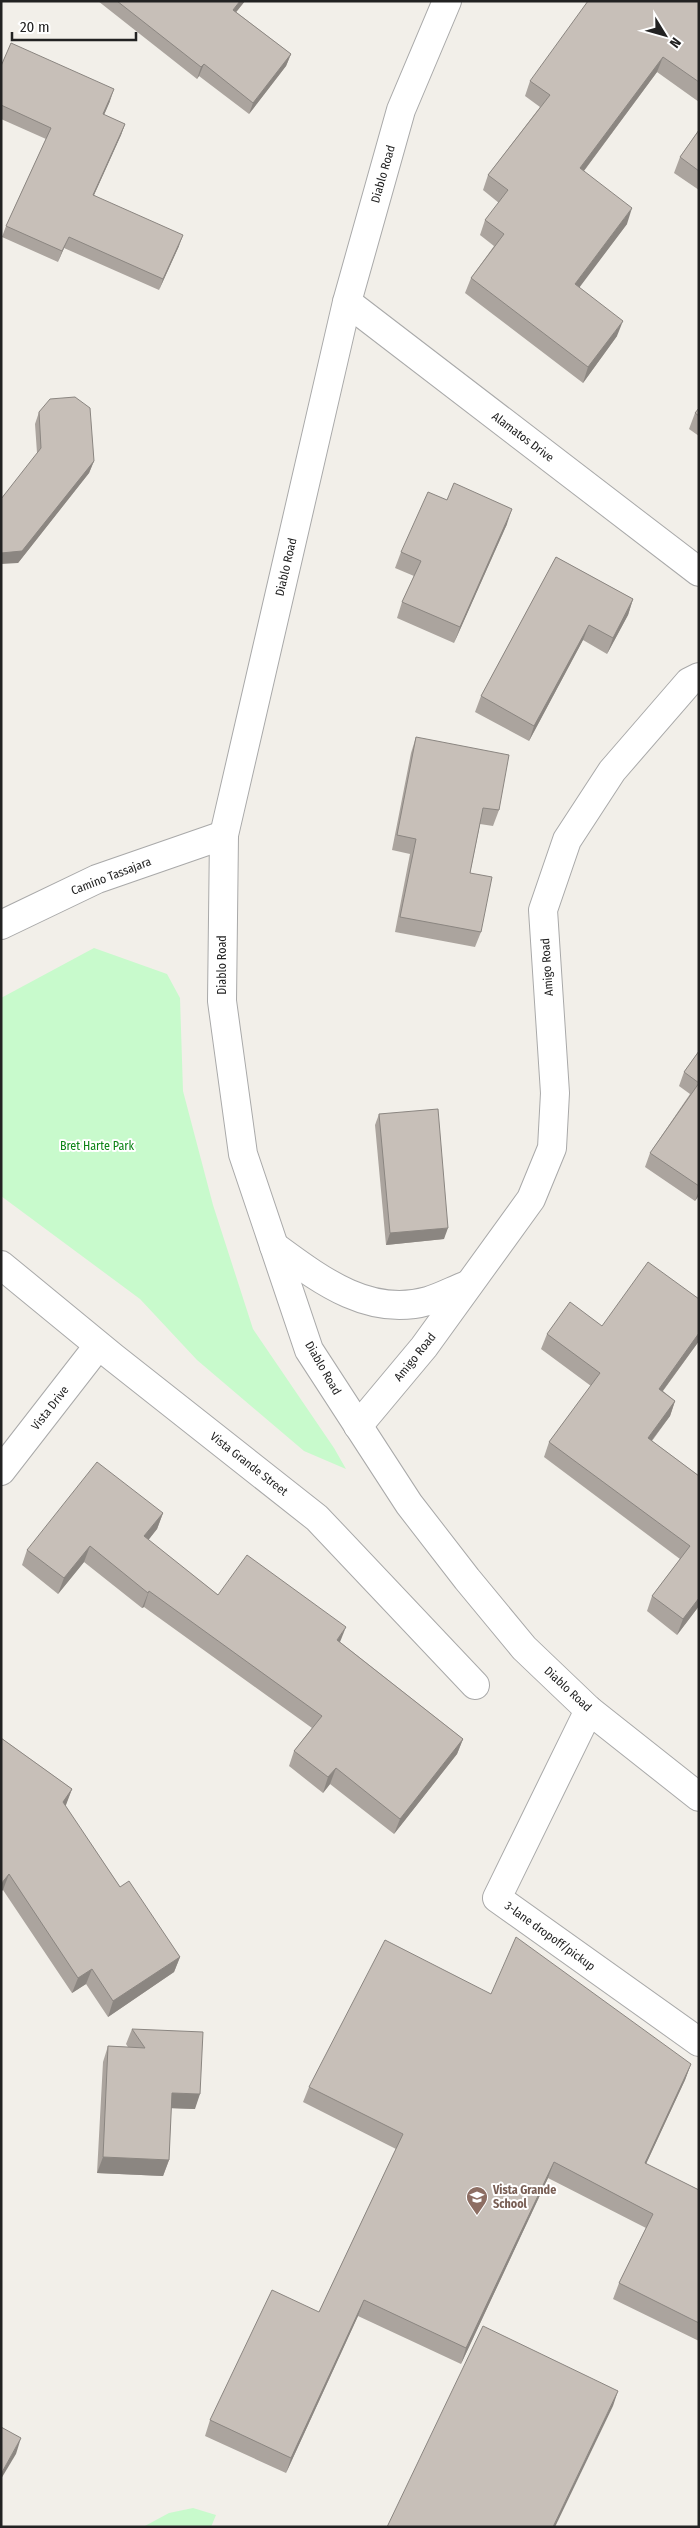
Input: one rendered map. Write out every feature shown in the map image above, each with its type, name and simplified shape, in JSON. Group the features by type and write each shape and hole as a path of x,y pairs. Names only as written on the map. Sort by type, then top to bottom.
{"street":[{"name":"Diablo Road","path":"447,1 400,110 347,302 224,835 222,1001 243,1154 309,1350 409,1504 524,1648 590,1710 699,1797"},
{"name":"Alamatos Drive","path":"347,302 699,572"},
{"name":"Amigo Road","path":"358,1426 424,1347 531,1199 552,1148 555,1093 543,910 567,840 612,771 689,682 699,677"},
{"name":"Camino Tassajara","path":"1,925 97,879 224,835"},
{"path":"274,1246 320,1280 354,1297 388,1306 427,1301 468,1285"},
{"name":"Vista Grande Street","path":"1,1265 98,1346 317,1518 475,1685"},
{"name":"Vista Drive","path":"1,1471 98,1346"},
{"name":"3-lane dropoff/pickup","path":"590,1710 498,1898 699,2042"}],"green space":[{"name":"Bret Harte Park","path":"94,948 167,974 180,998 183,1091 213,1205 253,1329 334,1448 346,1469 304,1451 197,1360 140,1299 1,1196 1,998"},
{"path":"193,2508 216,2515 211,2527 143,2527 169,2513"}],"building":[{"path":"117,1 240,1 233,10 291,54 253,103 204,64 201,67"},
{"path":"588,1 699,1 699,82 663,57 580,168 632,208 575,284 623,321 588,367 471,278 504,234 485,220 508,190 488,175 550,95 530,81"},
{"path":"11,43 114,89 103,114 125,124 93,195 183,235 163,279 69,237 62,251 6,226 51,128 1,105 1,66"},
{"path":"699,130 699,171 680,157"},
{"path":"75,397 90,408 94,461 22,551 1,553 1,499 41,448 39,412 50,399"},
{"path":"699,408 699,416 695,413"},
{"path":"454,483 512,509 460,627 402,602 421,561 401,552 428,492 447,500"},
{"path":"556,557 633,599 613,638 589,625 534,726 481,696"},
{"path":"416,737 509,755 499,810 483,808 470,873 492,877 481,932 400,917 416,839 397,835"},
{"path":"699,1051 699,1083 684,1072"},
{"path":"699,1083 699,1186 650,1153"},
{"path":"438,1109 448,1228 390,1233 379,1114"},
{"path":"648,1262 699,1299 699,1333 659,1389 675,1401 648,1438 699,1476 699,1598 683,1619 652,1596 690,1546 549,1442 600,1373 547,1334 570,1302 602,1326"},
{"path":"97,1462 163,1513 144,1536 218,1595 247,1555 346,1627 337,1640 463,1739 400,1819 336,1768 328,1777 294,1751 322,1716 149,1591 148,1593 90,1546 64,1578 27,1550"},
{"path":"1,1738 72,1789 63,1802 120,1887 129,1881 180,1957 113,2001 92,1969 78,1978 9,1874 1,1884"},
{"path":"516,1937 691,2064 645,2163 699,2190 699,2323 619,2283 653,2214 554,2162 466,2348 364,2300 291,2458 210,2420 272,2290 319,2312 403,2134 309,2087 385,1940 491,1994"},
{"path":"132,2029 203,2032 200,2094 172,2093 169,2160 103,2157 108,2046 145,2048"},
{"path":"483,2326 618,2391 553,2527 387,2527"},
{"path":"1,2427 21,2438 1,2474"}],"place":[{"name":"Vista Grande School","path":"477,2216"}]}
